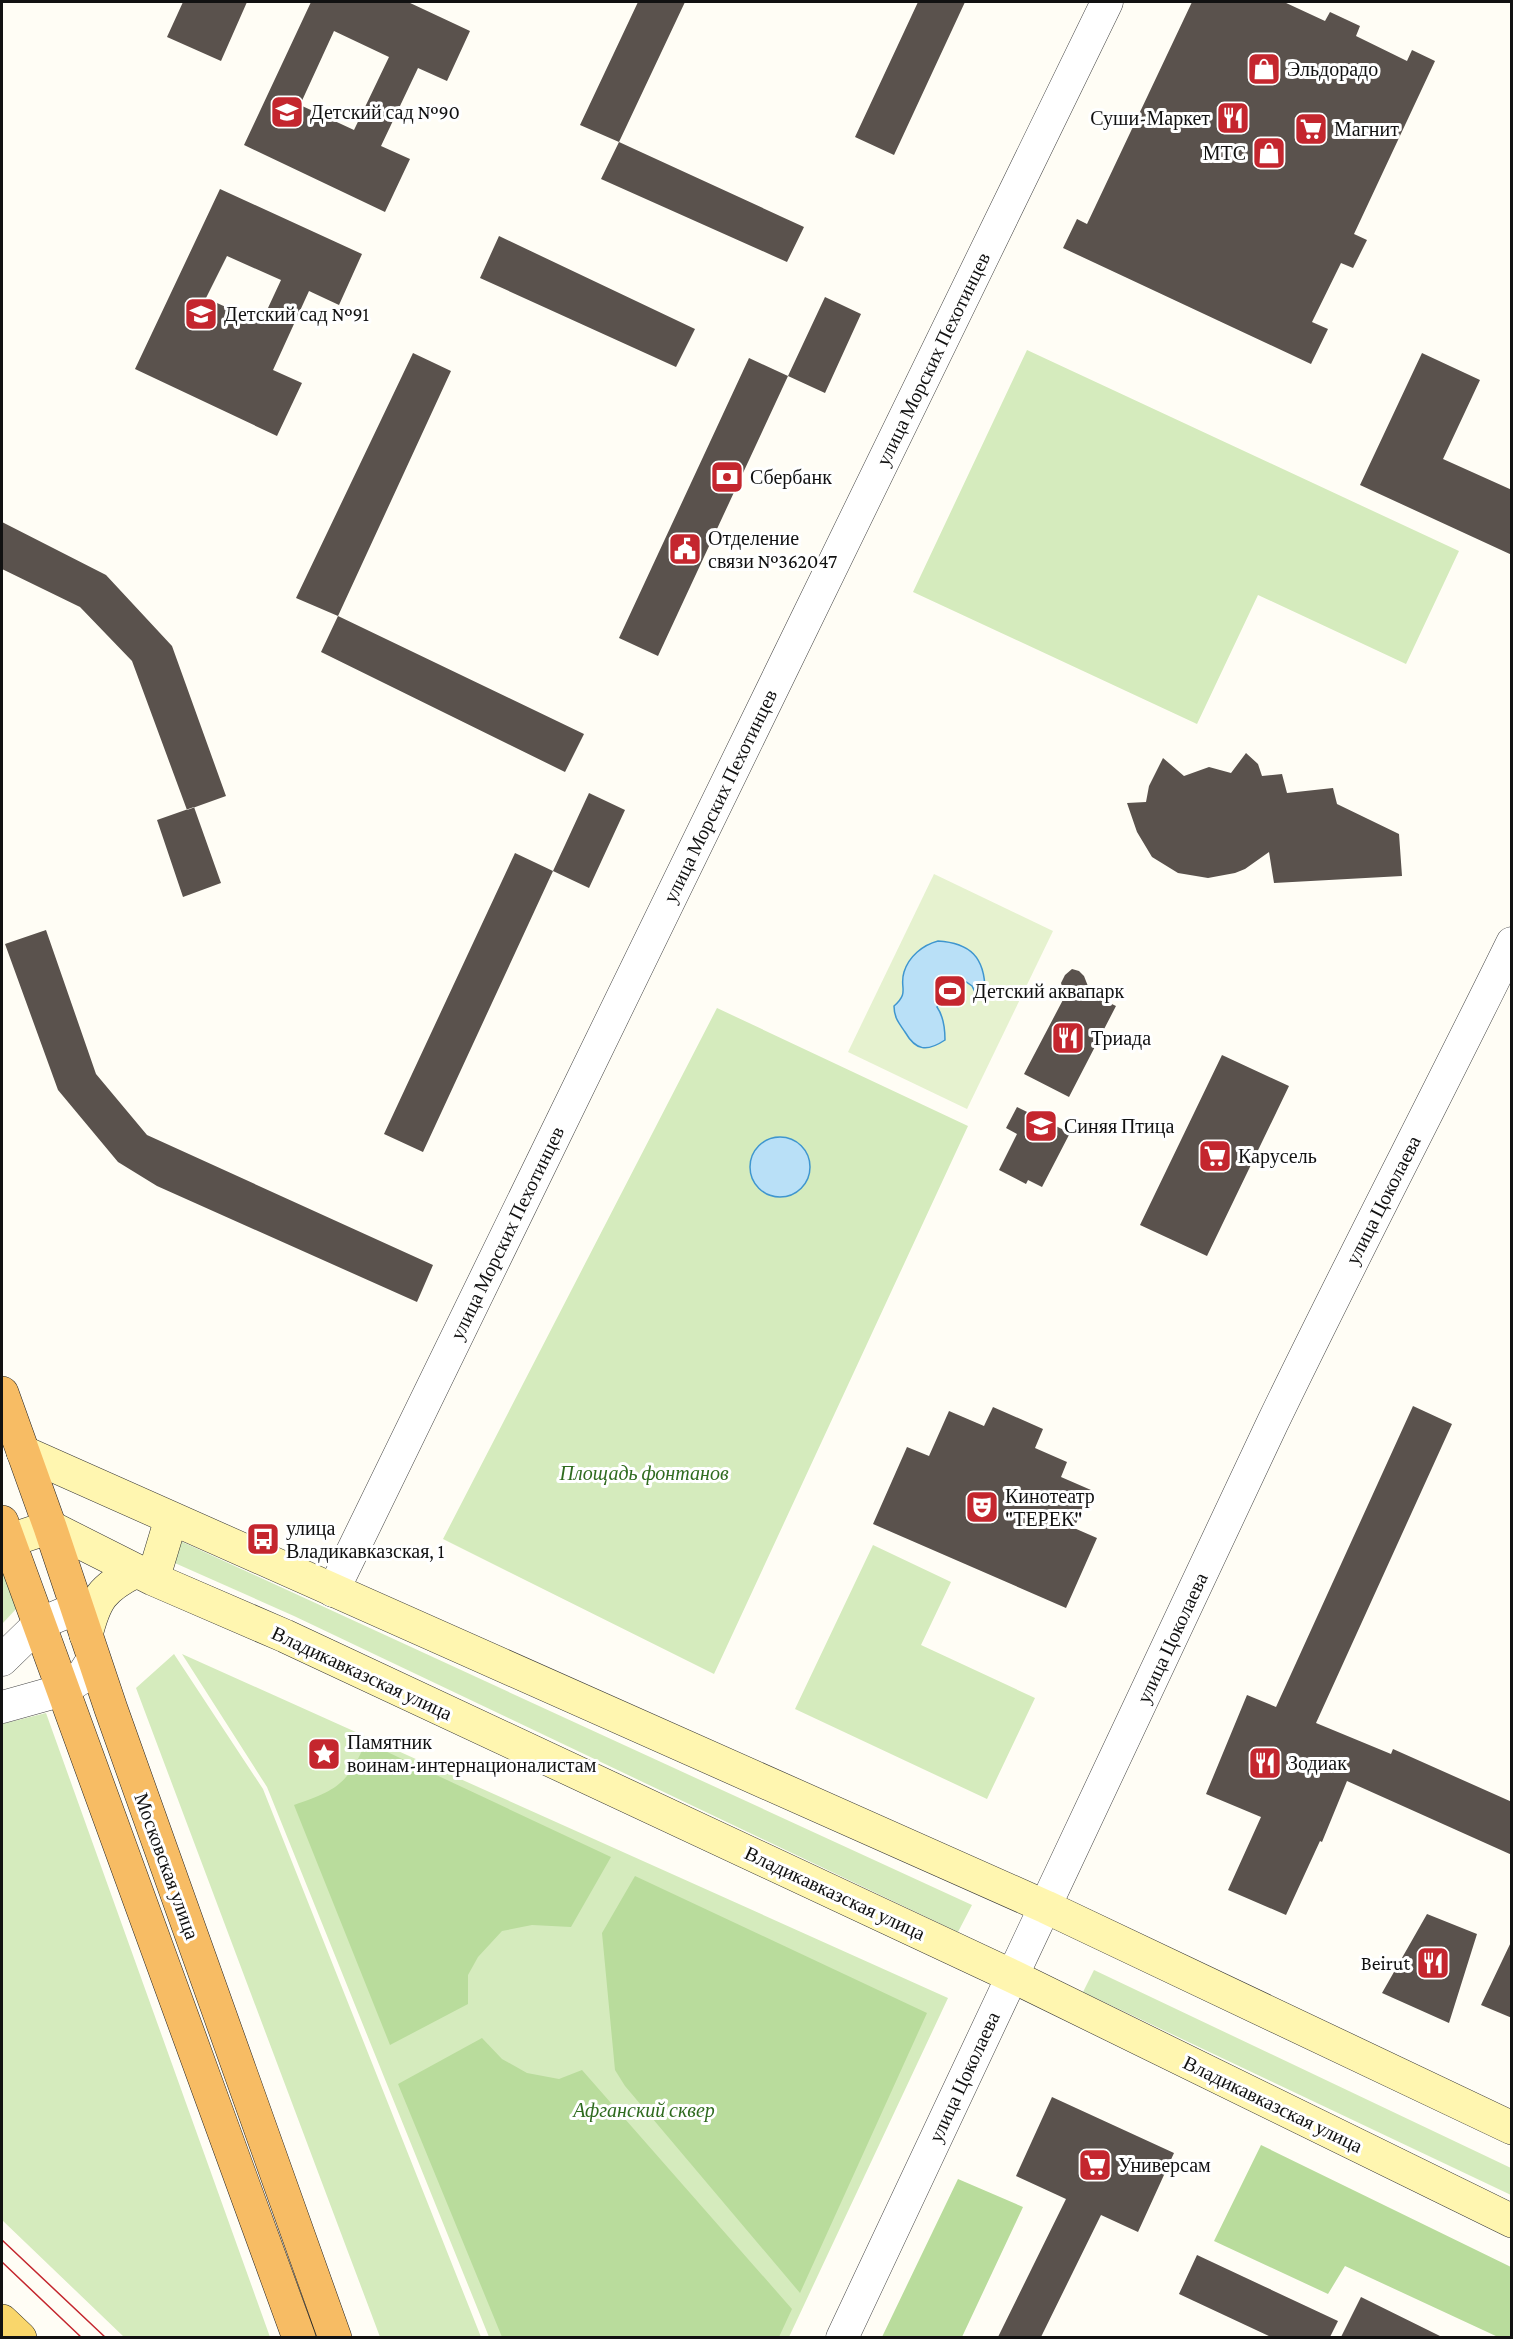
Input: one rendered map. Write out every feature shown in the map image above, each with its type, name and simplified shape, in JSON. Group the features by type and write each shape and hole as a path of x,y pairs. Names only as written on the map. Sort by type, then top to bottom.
{"highway":[{"name":"Московская улица","path":"2,1393 85,1634 335,2337"},
{"name":"Московская улица","path":"5,1532 299,2337"}],"main road":[{"path":"23,1452 1046,1907 1512,2128"},
{"path":"85,1634 98,1599 117,1580 145,1575 171,1519"},
{"path":"5,1532 50,1527"},
{"name":"Владикавказская улица","path":"50,1527 145,1575 295,1641 1012,1976 1512,2221"},
{"path":"2,2321 20,2337"}],"street":[{"name":"улица Морских Пехотинцев","path":"333,1591 1107,2"},
{"name":"улица Цоколаева","path":"842,2337 1272,1424 1512,943"},
{"path":"2,1660 39,1624 85,1634 80,1679 63,1690 2,1707"}],"green space":[{"path":"1027,350 1459,551 1406,664 1258,595 1197,724 913,592"},
{"name":"Детский аквапарк","path":"934,874 1053,931 967,1109 848,1052"},
{"name":"Площадь фонтанов","path":"717,1008 968,1126 714,1674 443,1539"},
{"path":"176,1539 972,1905 958,1932 294,1616 168,1560"},
{"path":"873,1545 951,1582 921,1645 1035,1698 987,1799 795,1709"},
{"path":"2,1565 17,1608 2,1624"},
{"path":"174,1654 263,1789 481,2337 380,2337 136,1688"},
{"name":"Афганский сквер","path":"182,1654 948,1998 789,2337 489,2337 267,1787"},
{"path":"46,1713 270,2337 124,2337 2,2220 2,1724"},
{"path":"366,1742 611,1857 571,1927 532,1925 502,1931 478,1957 468,1975 468,2004 390,2045 294,1805 321,1795 339,1784 353,1768"},
{"path":"635,1876 927,2013 800,2293 625,2086 615,2070 602,1933"},
{"path":"1094,1970 1511,2168 1511,2195 1083,1992"},
{"path":"482,2038 502,2059 527,2073 559,2079 582,2070 792,2309 779,2337 502,2337 398,2084"},
{"path":"1261,2145 1511,2267 1511,2337 1498,2337 1345,2266 1328,2294 1214,2241"},
{"path":"958,2179 1023,2207 962,2337 882,2337"}],"water":[{"path":"938,941 959,945 974,954 982,969 985,991 976,994 972,986 962,979 946,986 937,1007 944,1023 945,1040 922,1048 913,1043 897,1020 894,1006 902,997 903,977 909,961 922,948"},
{"path":"774,1137 786,1137 797,1142 805,1150 810,1167 808,1179 797,1192 786,1197 774,1197 763,1192 755,1184 750,1173 750,1161 755,1150 763,1142"}],"building":[{"path":"183,2 247,2 221,61 167,37"},
{"name":"Детский сад №90","path":"311,2 408,2 470,31 447,81 418,68 381,146 410,159 385,212 244,145","holes":["334,31 389,57 354,130 300,105"]},
{"path":"638,2 685,2 619,142 580,125"},
{"path":"918,2 965,2 894,155 855,137"},
{"path":"1192,2 1284,2 1325,21 1330,12 1360,26 1356,36 1407,61 1412,50 1435,61 1354,234 1367,240 1353,268 1341,263 1312,322 1328,329 1311,364 1063,248 1077,219 1087,224"},
{"path":"619,142 804,227 787,262 601,179"},
{"name":"Детский сад №91","path":"220,189 362,254 339,305 309,291 273,370 302,383 277,436 135,369","holes":["227,256 281,280 261,323 206,298"]},
{"path":"499,236 695,329 676,367 480,278"},
{"path":"825,297 861,314 825,393 788,376"},
{"path":"413,353 451,371 338,616 296,598"},
{"path":"1422,353 1480,380 1443,459 1512,490 1512,555 1360,485"},
{"path":"749,358 788,376 658,656 619,638"},
{"path":"2,522 106,575 172,646 226,796 187,810 132,661 80,607 2,569"},
{"path":"338,616 584,734 565,772 321,652"},
{"path":"1246,753 1258,764 1262,776 1282,774 1287,793 1333,788 1337,804 1399,834 1402,876 1274,883 1269,852 1245,869 1208,878 1178,873 1152,857 1137,832 1127,803 1146,802 1149,786 1163,758 1184,776 1209,767 1231,773"},
{"path":"589,793 625,810 589,888 553,871"},
{"path":"194,807 221,883 183,897 157,820"},
{"path":"515,853 553,871 423,1152 384,1134"},
{"path":"46,930 96,1074 147,1135 433,1265 417,1302 157,1186 118,1162 58,1090 5,944"},
{"path":"1072,969 1084,976 1091,994 1116,1006 1069,1097 1024,1074 1065,996 1061,983"},
{"name":"Карусель","path":"1222,1055 1289,1086 1207,1256 1140,1225"},
{"path":"1017,1107 1070,1133 1042,1187 1028,1180 1026,1184 999,1170 1017,1134 1006,1128"},
{"path":"1413,1406 1452,1424 1316,1723 1391,1754 1393,1749 1512,1802 1512,1855 1347,1781 1322,1842 1320,1841 1286,1915 1228,1890 1261,1817 1206,1794 1247,1695 1276,1707"},
{"name":"Кинотеатр \"ТЕРЕК\"","path":"993,1407 1043,1429 1035,1448 1067,1462 1061,1477 1091,1490 1074,1528 1097,1538 1066,1608 873,1524 907,1447 929,1456 949,1411 984,1426"},
{"name":"Beirut","path":"1427,1914 1477,1934 1449,2023 1382,1993"},
{"path":"1512,1940 1512,2018 1481,2005"},
{"name":"Универсам","path":"1052,2097 1174,2153 1138,2232 1101,2215 1041,2337 998,2337 1066,2199 1016,2176"},
{"path":"1197,2255 1338,2321 1330,2337 1271,2337 1179,2294"},
{"path":"1361,2297 1442,2337 1341,2337"}],"tram line":[{"path":"2,2240 106,2338"},
{"path":"2,2262 82,2338"}],"place":[{"name":"Эльдорадо","path":"1264,69"},
{"name":"Детский сад №90","path":"287,112"},
{"name":"Суши-Маркет","path":"1233,118"},
{"name":"Магнит","path":"1311,129"},
{"name":"МТС","path":"1269,153"},
{"name":"Детский сад №91","path":"201,314"},
{"name":"Сбербанк","path":"727,477"},
{"name":"Отделение связи №362047","path":"685,549"},
{"name":"Детский аквапарк","path":"950,991"},
{"name":"Триада","path":"1068,1038"},
{"name":"Синяя Птица","path":"1041,1126"},
{"name":"Карусель","path":"1215,1156"},
{"name":"Кинотеатр \"ТЕРЕК\"","path":"982,1507"},
{"name":"улица Владикавказская, 1","path":"263,1539"},
{"name":"Памятник воинам-интернационалистам","path":"324,1754"},
{"name":"Зодиак","path":"1265,1763"},
{"name":"Beirut","path":"1433,1963"},
{"name":"Универсам","path":"1095,2165"}]}
